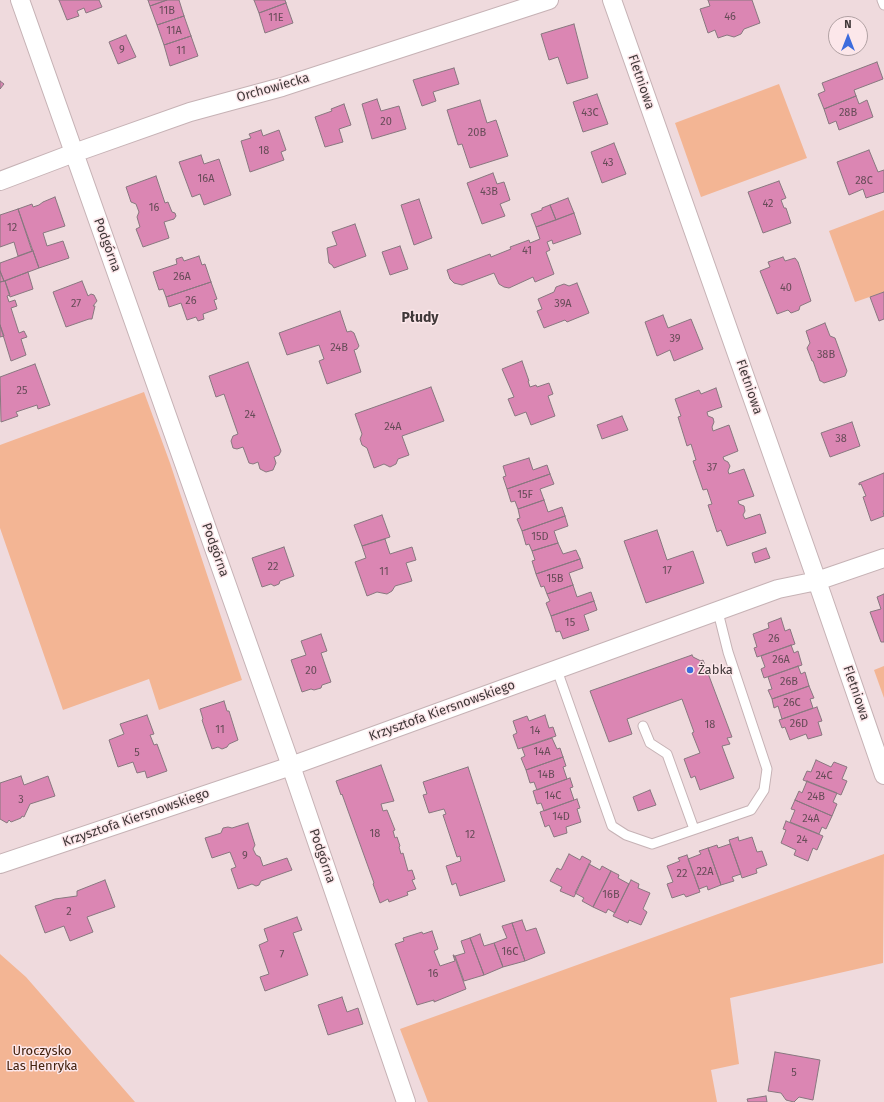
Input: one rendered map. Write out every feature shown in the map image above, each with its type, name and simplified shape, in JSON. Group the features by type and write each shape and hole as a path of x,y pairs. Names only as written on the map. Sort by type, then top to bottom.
{"street":[{"name":"Podgórna","path":"20,0 292,766 406,1102"},
{"name":"Orchowiecka","path":"0,181 190,112 282,87 548,0"},
{"name":"Fletniowa","path":"612,0 884,775"},
{"name":"Krzysztofa Kiersnowskiego","path":"0,864 292,766 778,589 817,581 884,558"}],"lane":[{"path":"882,0 884,5"},
{"path":"557,670 612,826 626,835 652,844 750,810 764,790 767,769 728,652 718,612"},
{"path":"643,726 650,743 667,754 694,829"}],"green space":[{"path":"779,84 807,158 701,197 675,123"},
{"path":"884,210 884,292 855,302 829,231"},
{"path":"144,392 170,463 242,680 159,710 149,679 63,710 0,528 0,445"},
{"path":"884,666 884,698 874,670"},
{"path":"884,854 883,963 730,998 739,1064 711,1070 717,1102 428,1102 400,1029"},
{"name":"Uroczysko Las Henryka","path":"0,954 26,977 135,1102 0,1102"}],"building":[{"path":"59,0 99,0 102,7 86,13 84,8 77,11 79,16 67,20"},
{"path":"148,0 167,0 150,6"},
{"path":"167,0 179,0 184,16 157,25 150,6"},
{"path":"254,0 285,0 286,3 259,13"},
{"path":"708,0 752,0 760,23 744,29 741,34 734,37 727,35 718,38 715,30 708,33 700,9 710,6"},
{"path":"286,3 293,23 265,33 259,13"},
{"path":"184,16 191,36 164,45 157,25"},
{"path":"574,24 588,78 567,84 558,57 549,60 541,34"},
{"path":"126,35 136,57 118,64 109,42"},
{"path":"191,36 198,56 170,66 164,45"},
{"path":"877,62 883,79 854,90 856,96 824,109 818,94 825,91 822,83"},
{"path":"454,68 459,84 433,92 436,101 422,106 413,80"},
{"path":"0,81 4,84 0,89"},
{"path":"597,94 608,124 583,132 573,102"},
{"path":"856,96 859,104 867,100 873,117 839,130 836,121 829,124 824,109"},
{"path":"377,99 381,111 399,106 406,129 372,139 362,104"},
{"path":"480,100 487,123 496,120 508,156 470,168 462,144 458,145 447,110"},
{"path":"344,104 351,125 339,129 343,142 325,147 315,117 332,111 331,109"},
{"path":"261,130 263,136 279,130 286,150 281,152 284,160 250,172 241,141 251,138 249,134"},
{"path":"614,143 626,174 602,183 591,152"},
{"path":"869,150 878,172 884,170 884,192 866,198 863,189 849,195 837,162"},
{"path":"201,155 204,164 219,159 231,195 204,205 200,194 192,197 179,162"},
{"path":"493,173 497,184 504,182 510,200 500,204 505,216 482,224 467,183"},
{"path":"156,176 165,203 168,202 172,212 175,213 176,216 174,219 164,222 169,238 143,247 136,229 140,227 137,217 139,212 136,204 131,202 126,187"},
{"path":"779,181 786,198 781,200 784,208 786,208 791,223 763,233 748,192"},
{"path":"55,197 65,226 43,233 47,246 63,241 69,258 39,268 18,209 32,204 33,207"},
{"path":"568,198 574,213 556,220 550,205"},
{"path":"419,199 432,238 414,245 401,205"},
{"path":"550,205 556,220 536,227 531,214"},
{"path":"18,209 32,251 18,256 14,242 0,247 0,215"},
{"path":"574,213 581,234 553,244 552,240 547,242 550,250 546,252 554,274 535,282 533,277 509,288 499,284 494,273 462,285 454,283 450,279 447,270 490,254 491,257 511,249 510,247 529,240 530,243 540,239 536,227"},
{"path":"355,224 366,256 334,268 329,263 327,248 337,245 332,232"},
{"path":"400,246 408,269 390,275 382,252"},
{"path":"33,251 39,268 4,281 0,271 0,263"},
{"path":"199,256 202,265 205,264 211,282 166,297 163,289 159,290 153,272 177,264 176,259 182,257 184,261"},
{"path":"783,257 785,261 795,258 798,262 811,301 800,306 799,310 791,313 788,310 777,314 760,271 770,267 768,262"},
{"path":"0,271 4,281 0,282"},
{"path":"28,272 33,289 10,297 5,281"},
{"path":"5,281 10,295 7,296 9,302 15,300 17,306 11,308 19,333 24,331 27,337 21,339 26,355 11,361 0,325 0,282"},
{"path":"82,281 88,296 91,294 94,295 97,301 93,306 95,306 92,319 66,327 53,292"},
{"path":"211,282 217,299 214,300 217,309 203,314 204,319 198,321 196,317 187,320 181,303 169,307 166,297"},
{"path":"577,283 589,313 567,322 565,320 544,328 537,311 542,309 538,299 554,292 556,287 564,284 569,286"},
{"path":"884,292 884,319 879,321 870,297"},
{"path":"340,311 347,332 351,331 354,333 359,346 354,350 361,372 327,384 319,361 324,359 319,345 287,355 279,333"},
{"path":"663,315 668,328 691,319 703,349 674,361 670,350 657,356 645,322"},
{"path":"825,323 830,336 835,338 847,371 845,376 824,383 820,381 807,348 810,343 806,331"},
{"path":"0,325 4,336 0,337"},
{"path":"522,361 530,387 536,385 537,387 549,383 553,394 548,396 555,416 531,425 526,412 515,416 508,399 514,397 502,369"},
{"path":"248,362 281,451 279,455 274,457 276,463 273,470 266,472 260,469 258,462 253,464 249,463 243,447 237,449 233,448 231,441 233,436 238,434 224,394 216,397 209,376"},
{"path":"35,364 50,405 38,409 37,405 16,412 18,416 1,422 0,377"},
{"path":"431,387 444,421 402,436 409,455 398,459 396,464 390,467 384,464 374,468 367,448 362,445 360,439 362,434 355,414"},
{"path":"716,388 722,407 707,412 708,416 713,418 713,431 729,425 738,451 723,457 724,460 728,462 730,466 728,471 729,474 744,469 754,496 738,501 739,504 744,506 745,511 743,515 745,519 760,514 766,533 727,546 721,530 717,532 708,505 712,504 707,489 703,490 693,461 696,460 691,444 687,446 678,417 681,416 675,399 699,390 701,394"},
{"path":"622,416 628,430 602,439 597,425"},
{"path":"852,422 860,446 830,457 821,433"},
{"path":"529,458 533,470 547,465 550,474 507,489 503,477 506,476 503,466"},
{"path":"884,473 884,516 871,521 863,497 866,496 861,484 859,485 859,483"},
{"path":"550,474 554,484 540,489 544,500 518,509 515,501 511,502 507,489"},
{"path":"544,500 548,512 562,507 565,516 522,531 517,519 520,518 518,509"},
{"path":"382,515 390,537 362,546 354,525"},
{"path":"565,516 568,526 554,531 558,543 532,551 529,544 526,545 522,531"},
{"path":"657,530 667,560 693,551 704,583 646,603 624,541"},
{"path":"385,539 390,554 412,547 416,560 406,563 412,581 395,586 392,591 387,594 377,592 367,596 355,562 366,558 362,546"},
{"path":"558,543 563,554 576,550 580,559 536,574 532,561 535,560 532,551"},
{"path":"284,547 294,576 280,581 279,584 274,586 271,584 262,587 252,558"},
{"path":"766,548 770,558 755,563 752,553"},
{"path":"580,559 583,568 569,573 573,585 547,594 544,586 541,587 536,574"},
{"path":"573,585 577,597 591,592 594,601 551,616 546,603 550,601 547,594"},
{"path":"884,594 884,642 881,642 870,612 881,609 877,597"},
{"path":"594,601 597,610 584,615 589,630 563,639 560,631 556,632 551,616"},
{"path":"781,618 785,631 790,629 795,644 757,657 754,648 757,647 753,634 769,628 768,623"},
{"path":"321,634 327,651 321,653 331,682 322,685 321,688 302,692 291,660 306,655 301,641"},
{"path":"791,645 794,653 798,651 802,665 764,678 761,669 765,667 761,656"},
{"path":"692,655 701,661 703,660 732,737 727,738 730,744 722,746 734,778 700,790 695,776 691,778 684,759 700,753 692,733 694,732 682,699 627,719 632,734 609,742 590,691"},
{"path":"798,666 801,674 805,672 809,686 772,699 768,690 772,689 768,677"},
{"path":"809,686 814,698 810,699 813,708 782,719 778,706 774,708 772,699"},
{"path":"224,701 227,711 229,711 238,740 222,749 218,747 212,749 202,720 200,709"},
{"path":"817,707 822,721 818,722 822,735 808,739 806,734 790,740 785,727 782,728 779,720"},
{"path":"147,715 154,734 150,735 154,745 157,744 167,771 147,778 145,771 137,773 133,762 118,767 109,740 124,734 120,724"},
{"path":"545,715 549,728 553,727 556,736 518,749 513,735 517,733 513,721 527,716 529,721"},
{"path":"552,738 557,749 560,748 563,757 526,770 521,758 525,756 522,748"},
{"path":"563,757 566,766 563,767 567,779 537,790 534,782 530,783 526,770"},
{"path":"816,760 831,767 834,762 847,767 842,779 847,781 841,795 803,780 807,771 811,772"},
{"path":"381,765 394,801 381,804 383,811 387,810 395,830 393,831 395,838 397,837 401,854 403,853 408,871 412,870 415,879 412,880 416,889 407,892 408,895 389,902 388,899 380,903 342,794 341,795 336,781"},
{"path":"468,767 505,881 460,896 456,883 452,885 446,866 461,861 460,856 457,857 443,815 446,814 444,809 429,813 423,795 427,794 423,782"},
{"path":"21,776 24,785 48,776 55,796 30,804 24,817 22,816 21,818 11,822 9,820 7,823 0,819 0,783"},
{"path":"570,778 573,787 570,788 574,800 544,811 541,803 537,804 533,791"},
{"path":"807,781 837,793 833,802 837,804 832,816 795,800 799,791 802,793"},
{"path":"650,790 656,805 638,811 633,797"},
{"path":"577,799 580,808 577,809 581,822 566,827 567,833 554,837 549,825 545,827 540,812"},
{"path":"795,800 832,816 826,829 822,827 819,834 790,822 795,810 791,809"},
{"path":"786,821 823,836 817,850 813,848 808,861 794,855 796,850 781,843 786,830 783,829"},
{"path":"248,823 255,845 253,849 256,855 260,857 263,866 287,858 292,870 261,881 259,885 256,886 252,884 238,889 231,869 236,867 230,852 212,858 205,838 221,833 223,828 232,828"},
{"path":"738,837 739,841 752,837 757,852 762,851 767,865 756,869 757,873 742,878 729,840"},
{"path":"730,844 741,874 732,877 734,881 721,885 708,848 717,845 718,848"},
{"path":"708,848 721,885 708,890 707,886 699,889 688,859 701,854 699,851"},
{"path":"569,854 580,860 582,856 591,861 574,897 560,891 562,887 550,881 557,868 561,870"},
{"path":"687,855 700,892 686,897 684,894 672,898 667,884 673,882 667,866 680,861 678,858"},
{"path":"589,864 600,870 602,866 611,871 593,907 582,901 584,898 575,893"},
{"path":"611,871 619,875 618,878 629,884 615,913 608,909 606,913 593,907"},
{"path":"105,880 115,907 87,917 93,932 70,941 64,926 45,933 35,906 55,899 77,896 77,891"},
{"path":"631,880 639,884 638,888 650,893 643,909 647,912 641,925 629,920 628,923 613,916"},
{"path":"297,917 302,930 293,933 308,975 265,991 260,977 269,974 259,945 268,941 264,929"},
{"path":"522,920 526,931 536,928 545,953 525,961 512,923"},
{"path":"512,923 525,961 503,967 494,943 507,938 502,926"},
{"path":"432,931 438,949 434,951 440,966 455,961 454,955 466,989 434,1002 434,1000 417,1005 395,944 404,941 403,938 422,932 423,934"},
{"path":"480,934 484,946 494,943 503,967 484,975 470,938"},
{"path":"470,938 484,975 464,981 455,956 465,953 461,941"},
{"path":"342,997 347,1012 358,1008 363,1024 328,1035 318,1005"},
{"path":"775,1052 820,1060 813,1100 799,1097 794,1102 786,1100 781,1093 768,1091"},
{"path":"766,1096 767,1102 748,1102 747,1099"}],"place":[{"name":"Żabka","path":"690,670"}],"district":[{"name":"Płudy","path":"420,318"}]}
